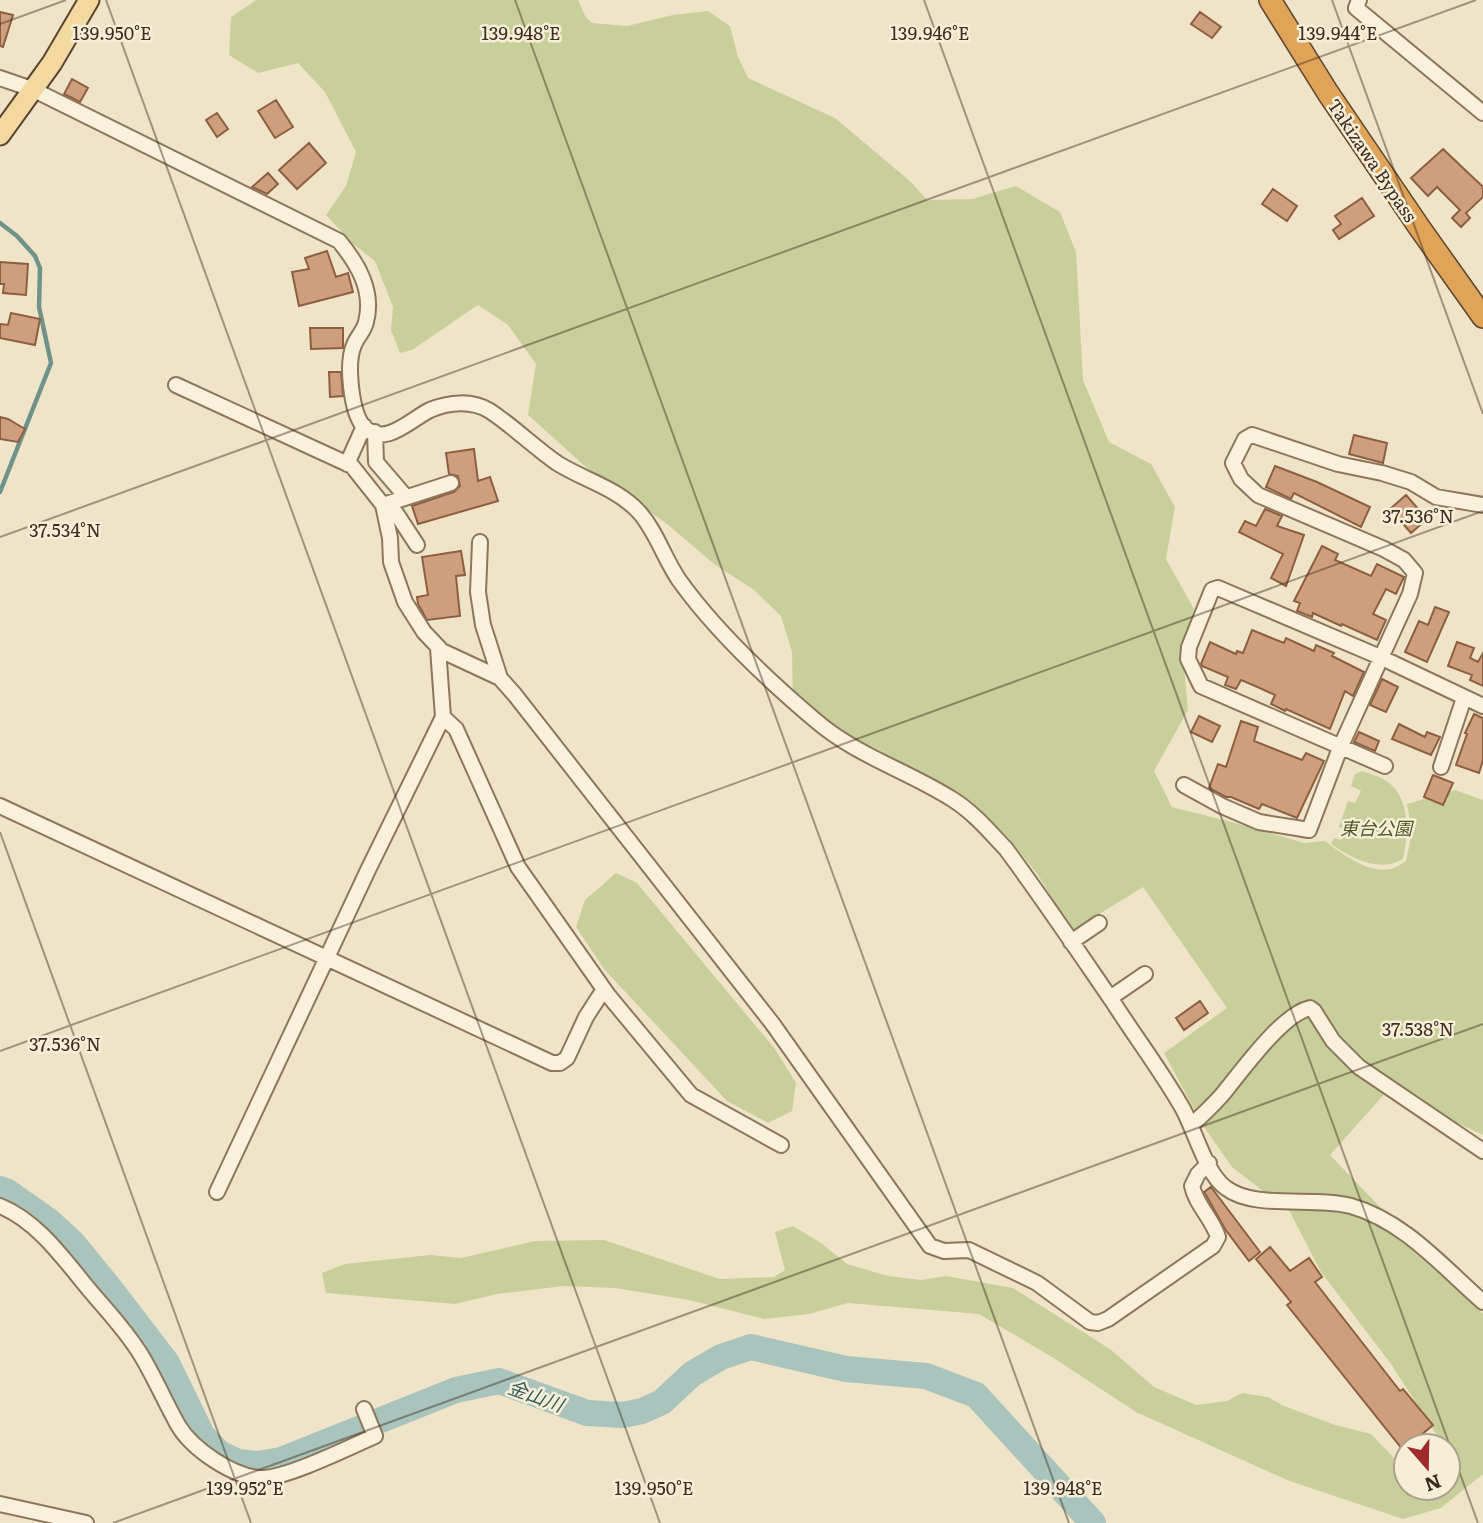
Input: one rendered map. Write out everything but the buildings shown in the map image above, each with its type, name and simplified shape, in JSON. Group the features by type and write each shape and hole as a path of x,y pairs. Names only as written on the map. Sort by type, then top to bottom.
{"highway":[{"name":"Takizawa Bypass","path":"1270,0 1322,84 1483,317"}],"main road":[{"path":"0,135 52,63 89,0"}],"street":[{"path":"1359,0 1356,8 1483,113"},
{"path":"0,78 32,89 339,241 352,256 364,277 368,299 366,324 353,346 350,368 354,407 370,429 376,462 406,497"},
{"path":"176,386 352,466 383,505 396,513 417,545"},
{"path":"370,429 395,432 430,410 459,403 475,403 560,464 625,500 648,524 670,566 695,601 760,669 830,733 952,799 971,813 1006,849 1154,1063 1191,1125 1220,1183 1244,1197 1322,1201 1373,1213 1398,1227 1483,1302"},
{"path":"347,464 370,429"},
{"path":"1184,785 1259,822 1309,830 1340,748 1410,594 1415,573 1404,560 1384,549 1258,495 1241,480 1233,463 1245,439 1252,435 1338,464 1411,482 1436,497 1483,505"},
{"path":"383,505 451,483"},
{"path":"383,505 390,538 391,562 405,602 438,648 500,678 515,695 772,1023 930,1246 944,1251 969,1250 1037,1283 1064,1301 1083,1319 1098,1323 1108,1319 1213,1246 1218,1237 1216,1230 1202,1210 1192,1186 1198,1174 1209,1163"},
{"path":"480,542 478,592 483,625 500,678"},
{"path":"1385,766 1201,686 1188,659 1188,647 1212,590 1218,588 1380,657 1483,706"},
{"path":"217,1192 443,717 438,648"},
{"path":"1441,767 1464,698"},
{"path":"443,717 456,729 517,867 604,989 691,1095 781,1145"},
{"path":"0,806 552,1063 560,1063 567,1058 586,1017 604,989"},
{"path":"1071,942 1099,923"},
{"path":"1110,998 1145,974"},
{"path":"1191,1125 1215,1102 1265,1043 1298,1012 1310,1008 1333,1041 1359,1067 1483,1151"},
{"path":"0,1206 15,1212 38,1231 77,1275 140,1353 179,1427 217,1463 261,1478 281,1474 375,1436 364,1409"},
{"path":"0,1504 86,1523"}],"green space":[{"path":"256,0 578,0 585,16 592,23 627,26 673,15 708,11 730,26 738,57 748,78 835,118 911,182 927,200 972,199 1016,186 1060,212 1076,252 1083,380 1109,442 1151,464 1175,507 1166,559 1194,609 1182,646 1188,710 1154,771 1172,807 1304,843 1325,841 1356,862 1383,870 1406,861 1412,832 1407,804 1455,790 1483,800 1483,1135 1388,1090 1330,1155 1483,1314 1483,1474 1462,1491 1462,1432 1435,1432 1391,1364 1321,1272 1290,1212 1232,1167 1202,1124 1164,1053 1227,1008 1143,887 1072,931 1038,875 1007,836 960,800 878,749 843,734 793,705 792,652 781,616 754,590 714,564 667,524 586,467 528,415 536,364 508,325 478,305 412,350 400,353 391,330 393,307 375,261 353,244 326,215 346,186 356,152 325,92 298,63 258,73 229,55 231,17"},
{"name":"東台公園","path":"1362,771 1381,778 1392,786 1403,804 1407,826 1405,849 1403,859 1394,863 1385,865 1366,862 1331,844 1334,838 1341,840 1345,834 1339,827 1348,801 1355,803 1361,791 1351,786 1355,774"},
{"path":"616,873 637,883 775,1049 796,1083 792,1111 768,1123 727,1101 604,969 576,927 585,900"},
{"path":"793,1226 821,1243 847,1264 888,1276 921,1280 946,1276 1013,1288 1110,1349 1154,1387 1196,1405 1227,1401 1242,1393 1268,1397 1284,1406 1335,1425 1371,1434 1392,1456 1392,1502 1448,1502 1441,1508 1403,1519 1287,1480 1136,1412 1052,1357 979,1314 848,1303 809,1314 764,1319 689,1300 615,1288 564,1286 497,1294 455,1304 326,1293 322,1273 345,1264 430,1255 461,1258 535,1241 604,1240 720,1279 774,1277 785,1270 775,1232"}],"waterway":[{"path":"0,223 17,236 35,256 40,268 39,307 51,363 0,492"},
{"name":"金山川","path":"0,1189 49,1221 72,1242 167,1363 202,1435 219,1453 238,1462 259,1464 281,1460 456,1390 499,1381 587,1413 623,1415 642,1411 662,1402 692,1374 721,1357 751,1347 846,1369 926,1376 976,1395 1093,1523"}]}
